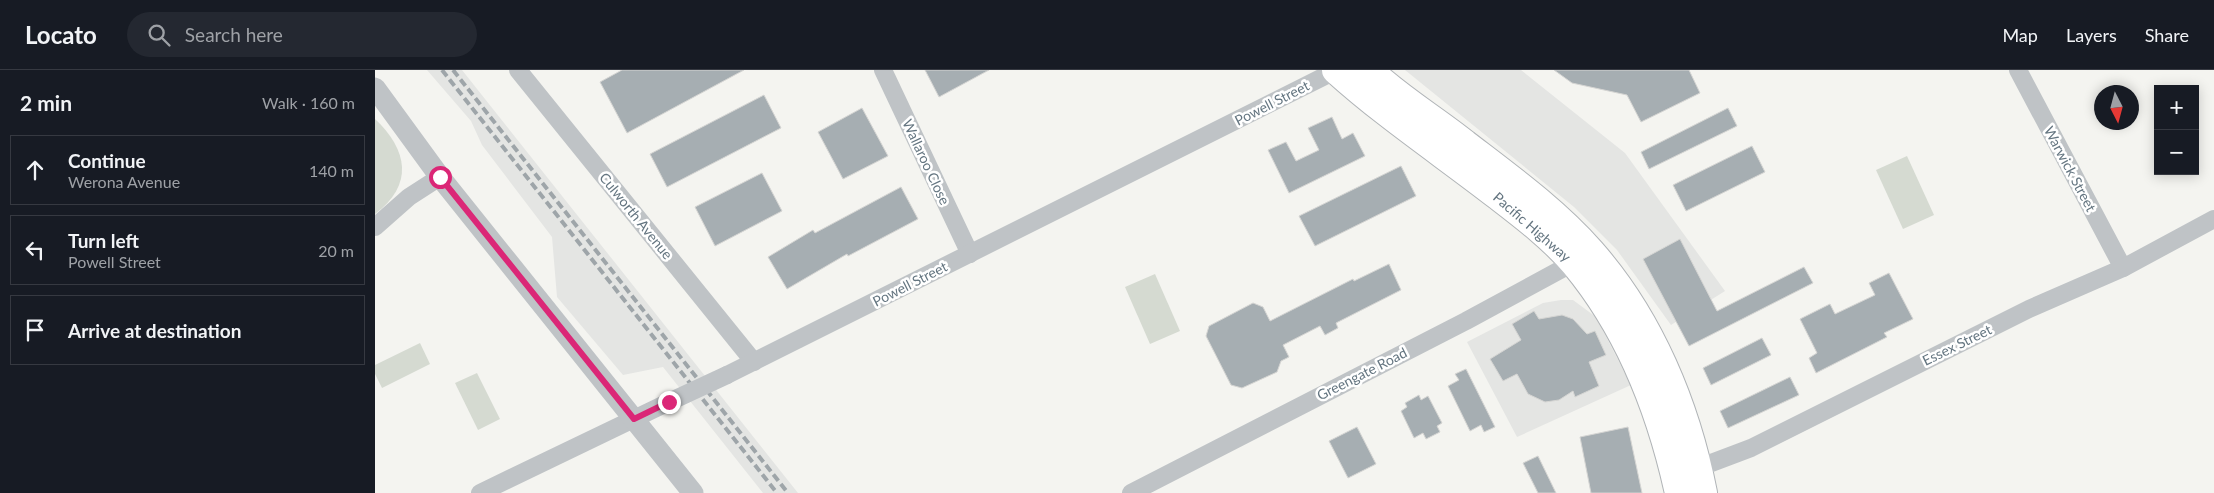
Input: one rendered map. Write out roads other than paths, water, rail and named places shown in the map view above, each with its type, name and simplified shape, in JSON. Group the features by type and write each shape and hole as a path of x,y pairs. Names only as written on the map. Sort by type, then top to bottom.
{"highway":[{"name":"Pacific Highway","path":"1337,70 1379,106 1583,258 1624,294 1649,336 1683,417 1700,480"},
{"name":"Pacific Highway","path":"1369,70 1525,191 1583,258 1627,345 1661,424 1679,493"}],"street":[{"name":"Culworth Avenue","path":"517,70 754,362"},
{"name":"Wallaroo Close","path":"883,70 970,254"},
{"name":"Powell Street","path":"480,493 754,362 1337,70"},
{"name":"Warwick Street","path":"2018,70 2123,268"},
{"path":"375,88 440,177 693,493"},
{"path":"375,227 409,197 440,177"},
{"name":"Essex Street","path":"1700,480 1751,448 2029,309 2123,268 2214,219"},
{"name":"Greengate Road","path":"1131,493 1583,258"}],"railway":[{"path":"442,70 777,493"},
{"path":"453,70 788,493"}]}
